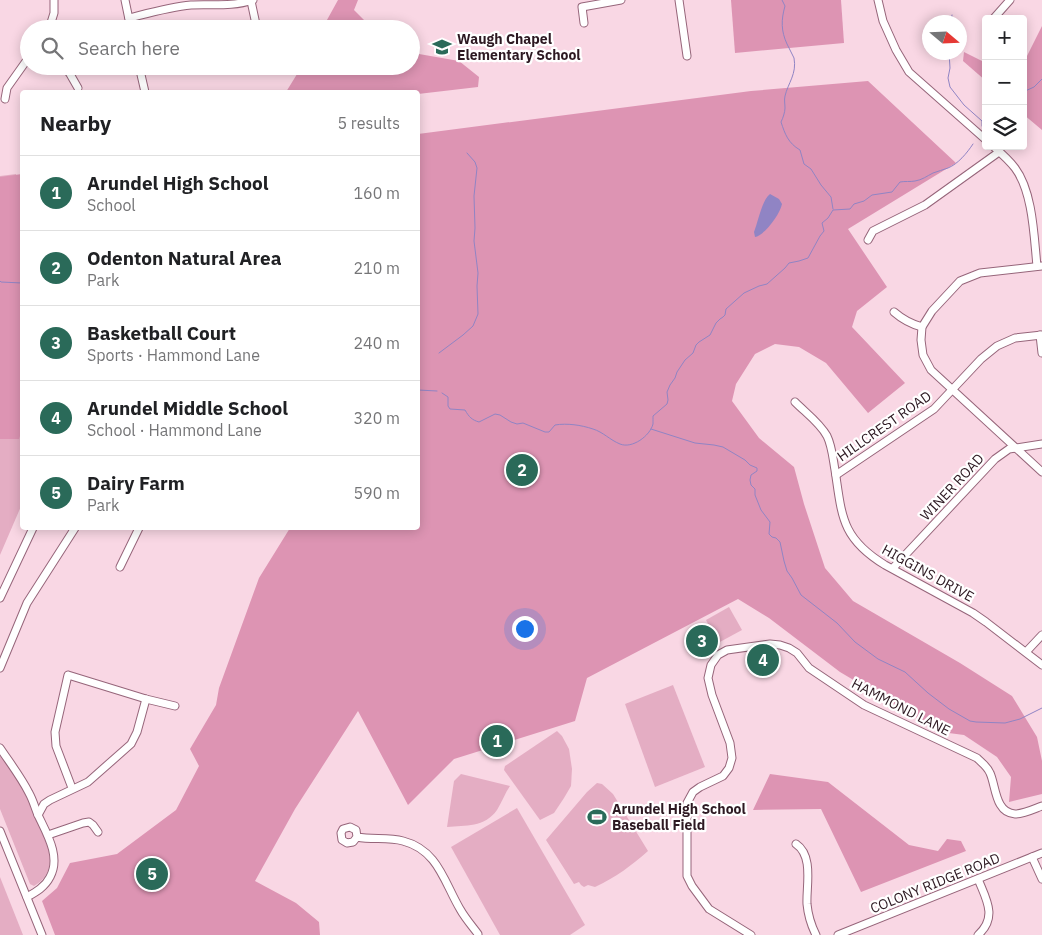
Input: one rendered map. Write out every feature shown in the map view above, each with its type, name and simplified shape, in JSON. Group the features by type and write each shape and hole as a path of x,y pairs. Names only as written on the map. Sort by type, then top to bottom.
{"street":[{"path":"51,20 54,13 54,0"},
{"path":"125,0 129,18 192,3 222,5 252,0 255,20"},
{"path":"584,23 582,7 621,0"},
{"path":"678,0 687,56"},
{"path":"878,0 883,21 896,50 910,72 982,136"},
{"path":"997,15 1010,0"},
{"path":"4,99 6,88 20,69"},
{"path":"71,75 78,88"},
{"path":"142,75 145,90"},
{"path":"868,240 873,231 925,205 999,152 1016,169 1025,187 1040,266 980,273 960,281 932,311 922,327 921,340 923,355 932,370 1042,472"},
{"path":"894,312 903,319 922,327"},
{"path":"1041,335 1042,353"},
{"name":"HILLCREST ROAD","path":"836,475 934,409 981,358 997,346 1015,338 1041,335"},
{"name":"HIGGINS DRIVE","path":"795,402 822,428 832,448 843,518 857,544 872,557 973,613 1042,665"},
{"name":"WINER ROAD","path":"893,568 995,459 1009,450 1042,444"},
{"path":"0,598 32,530"},
{"path":"0,668 27,603 74,530"},
{"path":"120,567 138,530"},
{"path":"1026,652 1042,635"},
{"name":"HAMMOND LANE","path":"751,935 709,908 692,886 687,876 687,803 693,792 723,776 729,768 732,758 729,739 712,695 708,678 711,665 718,655 727,650 770,644 789,648 797,653 809,668 864,705 976,758 990,773 996,795 1000,804 1007,812 1016,814 1042,806"},
{"path":"72,788 56,746 55,732 68,675 146,700 175,706"},
{"path":"38,815 44,804 72,788 88,782 131,744 137,732 146,700"},
{"path":"0,748 30,794 48,836 54,859 51,877 42,888 27,897"},
{"path":"48,836 89,822 98,832"},
{"path":"0,831 42,935"},
{"path":"357,837 403,841 419,847 428,853 437,865 461,911 478,935"},
{"path":"796,844 800,847 806,859 808,914 816,935"},
{"name":"COLONY RIDGE ROAD","path":"838,935 1042,853"},
{"path":"1032,857 1042,879"},
{"path":"978,879 990,914 988,923 978,935"}],"shaded area":[{"path":"338,0 358,0 354,10 364,20 327,20"},
{"path":"731,0 841,0 844,43 735,53"},
{"path":"1042,26 1042,130 1027,117 1027,56"},
{"path":"420,54 459,61 479,77 478,87 420,94 420,90 287,90 296,75 420,75"},
{"path":"967,54 982,61 982,78 963,61 967,60"},
{"path":"868,81 956,163 848,229 887,287 857,311 852,327 905,383 868,413 826,363 799,347 775,344 755,354 736,384 732,401 759,438 794,467 825,568 853,601 960,663 1012,696 1037,737 1042,761 1042,794 1009,802 1011,777 997,757 964,735 941,732 840,672 769,618 738,599 587,678 575,721 454,759 408,805 358,711 295,809 255,881 296,903 319,922 320,935 55,935 42,901 57,888 70,863 117,854 176,810 199,766 190,749 216,705 219,688 259,578 289,530 420,530 420,134 751,91"},
{"path":"16,174 20,211 20,509 0,555 0,176"},
{"path":"20,174 19,439 0,439 0,177"},
{"path":"770,194 779,199 782,204 781,208 767,228 755,237 754,232 760,212"},
{"path":"729,607 742,630 718,643 706,620"},
{"path":"710,629 717,643 696,654 688,640"},
{"path":"673,685 705,767 655,787 625,704"},
{"path":"557,731 569,749 572,769 571,786 554,813 540,820 504,770 505,766"},
{"path":"0,756 9,765 23,788 49,850 50,861 48,871 43,879 34,886 30,884 0,809"},
{"path":"461,774 510,786 497,810 486,820 480,823 447,827 454,781"},
{"path":"770,774 828,782 909,845 938,851 947,839 961,841 966,851 861,892 821,809 753,810"},
{"name":"Arundel High School Baseball Field","path":"597,783 602,784 613,794 648,851 610,879 595,887 588,885 584,887 579,882 574,884 546,840"},
{"path":"517,808 585,925 570,935 500,935 451,847"},
{"path":"0,877 23,935 0,935"}],"waterway":[{"path":"782,0 785,6 782,21 783,30 795,64 785,96 785,111 781,122 790,141 800,150 804,164 811,169 831,197 833,209"},
{"path":"950,60 948,78 950,87 964,105 982,121"},
{"path":"1027,90 1034,87 1042,79"},
{"path":"442,393 448,397 450,409 465,410 471,418 479,422 495,414 511,422 523,423 545,432 549,432 555,425 584,426 597,430 620,444 630,445 635,443 651,429 653,416 667,404 667,392 677,372 685,360 693,353 696,345 710,335 716,323 725,315 726,309 744,293 767,284 789,263 808,258 824,231 822,223 833,210 850,209 854,204 864,201 872,195 892,192 900,182 922,179 948,168 959,161 973,144"},
{"path":"439,353 473,326 478,314 478,273 474,241 474,196 477,168 475,162 467,153"},
{"path":"0,281 20,283"},
{"path":"420,390 437,391"},
{"path":"651,429 695,443 723,447 757,468 757,471 751,475 751,485 755,489 755,495 761,510 770,522 769,534 780,542 787,571 801,595 837,623 855,642 878,659 905,672 949,709 970,721 1005,723 1020,719 1042,708"}],"place":[{"name":"Waugh Chapel Elementary School","path":"442,47"},
{"name":"Odenton Natural Area","path":"522,470"},
{"name":"Basketball Court","path":"702,641"},
{"name":"Arundel Middle School","path":"763,660"},
{"name":"Arundel High School","path":"497,741"},
{"name":"Arundel High School Baseball Field","path":"597,817"},
{"name":"Dairy Farm","path":"152,874"}]}
